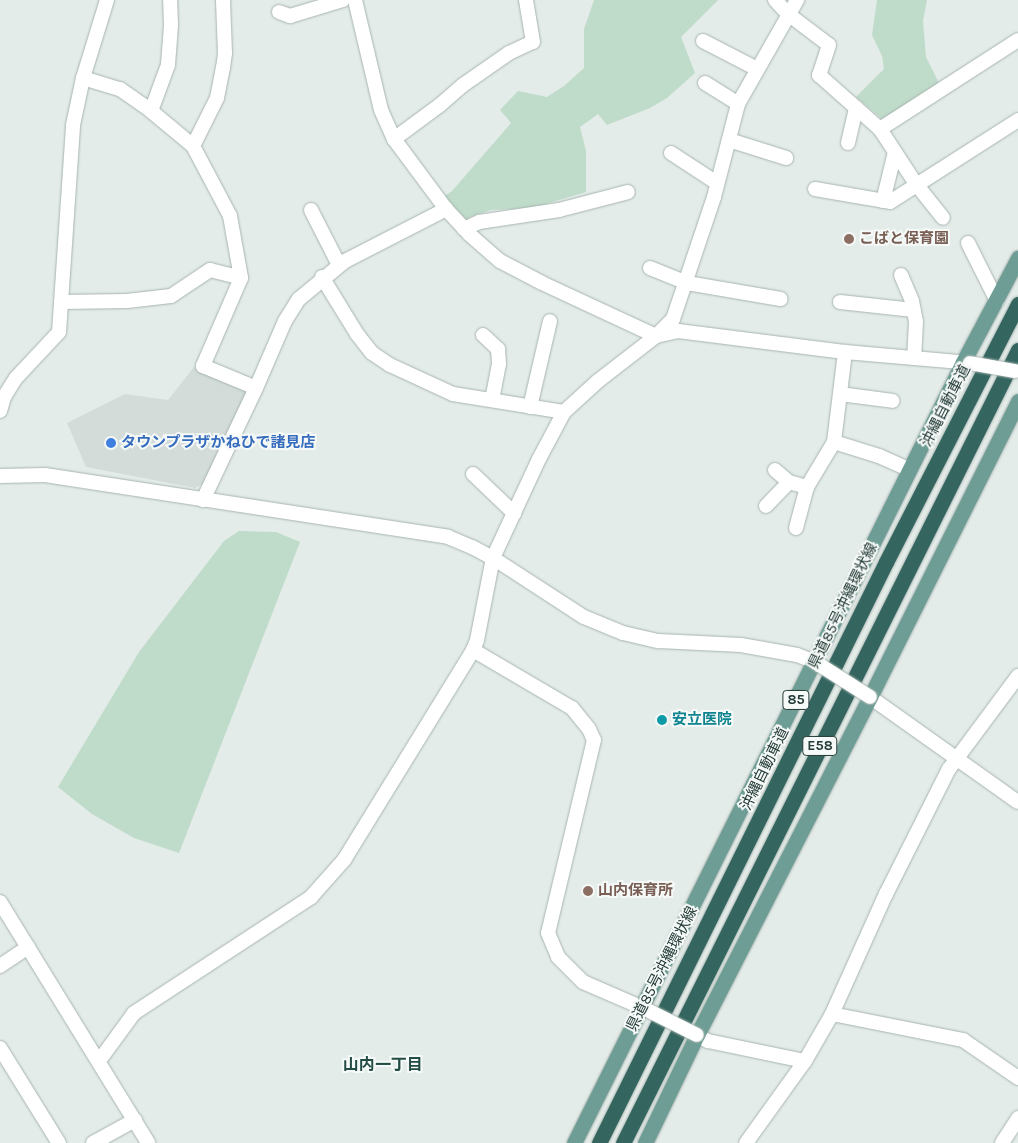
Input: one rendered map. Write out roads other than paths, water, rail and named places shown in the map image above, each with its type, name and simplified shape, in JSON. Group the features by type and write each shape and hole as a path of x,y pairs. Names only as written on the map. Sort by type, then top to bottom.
{"highway":[{"name":"沖縄自動車道","path":"599,1143 886,562 1018,304"},
{"name":"E58","path":"623,1143 1018,350"}],"main road":[{"name":"県道85号沖縄環状線","path":"574,1143 1018,258"},
{"path":"645,1143 697,1035 870,697 1018,401"}],"street":[{"path":"0,411 4,397 16,378 59,332 73,125 83,78 108,0"},
{"path":"151,111 168,65 171,25 170,0"},
{"path":"193,146 217,98 225,53 223,0"},
{"path":"278,12 290,16 343,0"},
{"path":"355,0 381,110 394,139 446,209 464,229 500,260 542,283 656,336 678,332 845,352 967,362 1017,372"},
{"path":"394,139 470,79 509,53 533,42 526,0"},
{"path":"775,0 788,14 829,45 819,75 880,130 916,184 944,218"},
{"path":"99,1061 134,1013 311,897 344,860 477,640 493,558 564,412 598,381 656,336 673,319 687,283 738,104 797,0"},
{"path":"880,130 1018,40"},
{"path":"703,41 757,69"},
{"path":"83,78 120,89 151,111 193,146 230,216 241,278 203,366 256,388"},
{"path":"704,83 738,104"},
{"path":"848,143 856,108"},
{"path":"815,189 890,202 1018,120"},
{"path":"728,140 786,158"},
{"path":"883,201 895,152"},
{"path":"671,153 717,183"},
{"path":"464,229 479,222 559,210 628,192"},
{"path":"204,500 285,321 299,299 322,277 339,265 446,209"},
{"path":"311,210 339,265"},
{"path":"968,243 997,301"},
{"path":"650,268 687,283 781,299"},
{"path":"61,302 127,301 171,296 210,270 241,278"},
{"path":"901,275 914,310 916,322 914,358"},
{"path":"322,277 357,334 372,353 390,365 453,394 564,412"},
{"path":"840,302 914,310"},
{"path":"530,407 550,321"},
{"path":"483,336 498,349 499,364 492,399"},
{"path":"796,528 807,488 834,442 845,352"},
{"path":"840,394 892,401"},
{"path":"834,442 879,456 910,470"},
{"path":"775,470 789,482 807,488"},
{"path":"473,474 514,513"},
{"path":"0,476 45,475 448,538 472,547 493,558 566,608 623,633 659,641 741,645 797,655 815,662 959,758 1018,802"},
{"path":"766,506 789,482"},
{"path":"472,650 572,708 589,729 594,740 548,933 558,957 583,982 643,1008 708,1041 806,1061"},
{"path":"746,1143 806,1061 832,1014 886,894 950,770 1016,684"},
{"path":"0,902 148,1143"},
{"path":"0,966 28,947"},
{"path":"832,1014 963,1040 1018,1078"},
{"path":"0,1048 59,1143"},
{"path":"1002,1143 1018,1118"},
{"path":"93,1143 135,1120"}],"place":[{"name":"こばと保育園","path":"849,239"},
{"name":"タウンプラザかねひで諸見店","path":"111,443"},
{"name":"安立医院","path":"662,720"},
{"name":"山内保育所","path":"588,891"}],"district":[{"name":"山内一丁目","path":"383,1065"}]}
